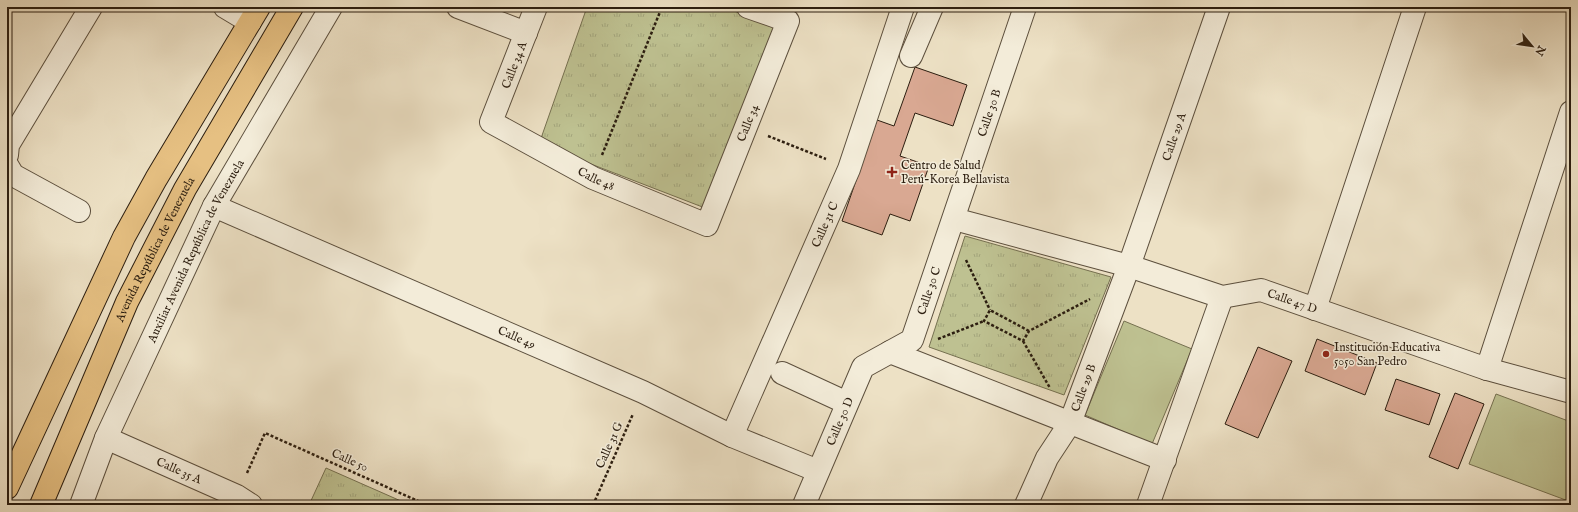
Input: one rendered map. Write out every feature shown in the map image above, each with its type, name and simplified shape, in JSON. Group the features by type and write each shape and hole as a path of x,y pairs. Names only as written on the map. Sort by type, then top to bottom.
{"main road":[{"name":"Avenida República de Venezuela","path":"41,505 127,302 185,189 292,7"},
{"path":"7,488 124,237 156,179 255,14"},
{"path":"49,505 56,471"}],"street":[{"path":"7,155 8,146 91,7"},
{"path":"225,7 255,14"},
{"name":"Auxiliar Avenida República de Venezuela","path":"81,505 106,438 214,206 331,7"},
{"path":"458,7 526,33"},
{"name":"Calle 34 A","path":"491,122 536,7"},
{"name":"Calle 34","path":"707,225 788,21 748,7"},
{"name":"Calle 31 C","path":"732,436 849,168 903,7"},
{"path":"911,56 932,7"},
{"name":"Calle 30 B","path":"953,224 1025,7"},
{"name":"Calle 29 A","path":"1130,266 1220,7"},
{"path":"1315,309 1415,7"},
{"path":"1487,369 1571,112"},
{"name":"Calle 48","path":"491,122 593,178 707,225"},
{"path":"7,165 13,175 79,211"},
{"name":"Calle 49","path":"214,206 643,392 732,436 818,471"},
{"path":"953,224 1130,266 1222,297 1148,505"},
{"name":"Calle 30 C","path":"912,340 953,224"},
{"name":"Calle 29 B","path":"1026,505 1047,458 1070,423 1130,266"},
{"name":"Calle 47 D","path":"1222,297 1261,290 1487,369 1571,392"},
{"path":"890,352 912,340"},
{"path":"890,352 1165,460"},
{"name":"Calle 30 D","path":"804,505 863,367 890,352"},
{"path":"782,373 847,403"},
{"name":"Calle 35 A","path":"106,438 244,500"}],"path":[{"path":"593,178 662,7"},
{"path":"746,127 849,168"},
{"path":"953,224 990,310 1029,331"},
{"path":"1023,341 1029,331 1097,296"},
{"path":"912,340 925,345 984,320 990,310"},
{"path":"984,320 1023,341 1050,389"},
{"name":"Calle 31 G","path":"592,505 643,392"},
{"name":"Calle 50","path":"244,500 265,433 427,505"}],"green space":[{"path":"587,7 723,7 775,26 705,208 539,144"},
{"path":"965,236 1111,277 1064,395 929,347"},
{"path":"1124,321 1192,349 1152,444 1085,415"},
{"path":"1496,394 1571,422 1571,502 1469,464"},
{"path":"326,468 410,505 309,505"}],"building":[{"path":"915,67 967,85 953,126 915,113 900,156 929,166 910,221 890,214 882,235 842,221 877,120 894,126"},
{"path":"1317,339 1377,363 1365,395 1305,371"},
{"path":"1258,347 1292,361 1258,438 1225,424"},
{"path":"1396,379 1440,394 1429,425 1385,410"},
{"path":"1455,393 1484,404 1458,469 1429,457"}],"place":[{"name":"Centro de Salud Perú-Korea Bellavista","path":"892,172"},
{"name":"Institución Educativa 5050 San Pedro","path":"1326,354"}]}
